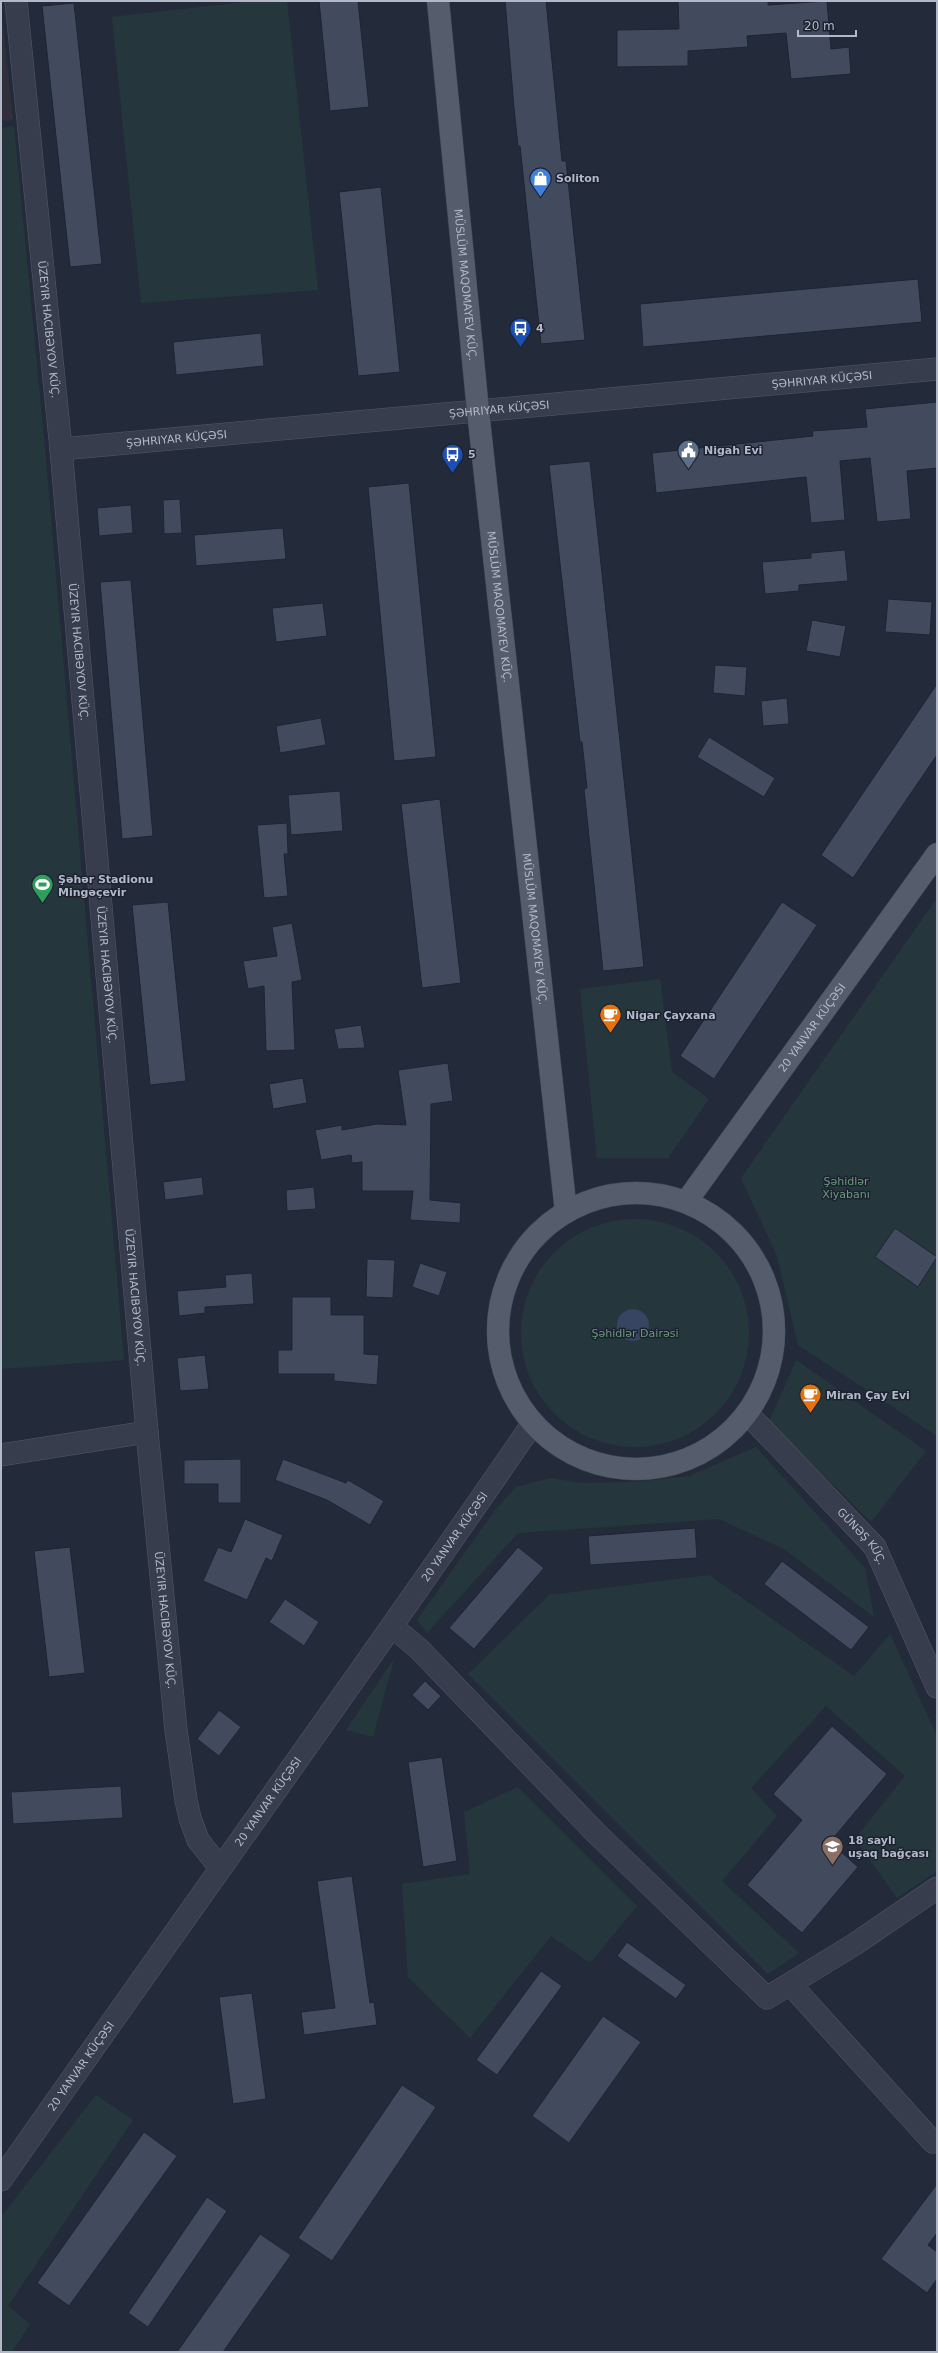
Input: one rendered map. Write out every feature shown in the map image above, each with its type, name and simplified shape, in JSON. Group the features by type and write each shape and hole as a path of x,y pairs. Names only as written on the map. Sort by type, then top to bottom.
{"main road":[{"name":"MÜSLÜM MAQOMAYEV KÜÇ.","path":"438,1 478,411 566,1212"},
{"name":"20 YANVAR KÜÇƏSI","path":"686,1202 937,854"},
{"path":"637,1193 662,1195 686,1202 709,1213 743,1243 766,1283 775,1328 768,1373 747,1413 714,1445 682,1461 656,1468 602,1465 576,1455 553,1441 533,1423 517,1401 506,1377 499,1350 498,1323 502,1296 512,1271 525,1248 544,1228 566,1212 588,1201 613,1195 637,1193"}],"street":[{"path":"16,1 61,449 147,1432 176,1730 186,1800 198,1840 220,1868"},
{"name":"ŞƏHRIYAR KÜÇƏSI","path":"61,449 937,369"},
{"name":"GÜNƏŞ KÜÇ.","path":"747,1413 875,1547 937,1687"},
{"name":"20 YANVAR KÜÇƏSI","path":"1,2180 220,1868 393,1627 533,1423"},
{"path":"1,1454 147,1432"},
{"path":"393,1627 419,1649 596,1833 767,1998 791,1985 937,1888"},
{"path":"791,1985 933,2142"}],"shaded area":[{"path":"1,8 13,120 1,121"}],"green space":[{"path":"253,1 287,1 318,290 141,303 112,17"},
{"name":"Şəhər Stadionu Mingəçevir","path":"14,126 45,449 124,1360 1,1369 1,128"},
{"name":"Şəhidlər Xiyabanı","path":"937,898 937,1436 798,1345 777,1256 741,1178"},
{"path":"660,979 672,1072 709,1099 668,1158 597,1158 580,989"},
{"name":"Şəhidlər Dairəsi","path":"624,1219 646,1219 679,1227 699,1238 716,1252 730,1269 741,1289 749,1322 747,1355 741,1377 730,1397 716,1414 699,1428 679,1439 646,1447 624,1447 591,1439 581,1434 562,1421 547,1406 540,1397 529,1377 521,1344 521,1322 529,1289 534,1279 547,1260 562,1245 571,1238 591,1227"},
{"path":"796,1360 926,1451 871,1522 769,1422"},
{"path":"756,1447 865,1568 874,1617 784,1549 719,1519 518,1533 427,1633 417,1620 496,1509 516,1487 551,1478 581,1483 635,1482 689,1476"},
{"path":"709,1575 854,1676 890,1634 937,1736 937,1871 897,1898 855,1839 905,1776 826,1706 751,1788 777,1816 722,1881 799,1953 768,1974 468,1674 549,1595"},
{"path":"394,1659 373,1737 346,1730"},
{"path":"518,1787 637,1906 590,1963 551,1936 470,2038 408,1977 402,1884 470,1874 464,1812"},
{"path":"96,2095 133,2120 8,2306 30,2324 12,2352 1,2352 1,2217"}],"water":[{"path":"633,1309 644,1314 649,1325 644,1336 633,1341 622,1336 617,1325 622,1314"}],"building":[{"path":"319,1 358,1 369,107 330,111"},
{"path":"505,1 546,1 562,161 566,161 585,340 541,344 520,146 518,146 514,108"},
{"path":"678,1 768,1 768,5 827,1 831,49 849,47 851,74 791,79 786,33 747,36 748,47 688,51 688,66 617,67 617,30 679,29"},
{"path":"74,3 102,264 70,267 42,6"},
{"path":"381,187 400,372 358,376 339,192"},
{"path":"918,279 922,322 643,347 640,304"},
{"path":"261,333 264,366 176,375 173,342"},
{"path":"937,402 937,468 907,471 911,519 877,522 870,458 840,461 845,520 811,523 806,477 656,493 652,453 813,436 812,431 867,427 865,409"},
{"path":"590,461 644,967 603,971 584,789 587,788 582,742 580,742 549,465"},
{"path":"409,483 436,757 394,761 368,487"},
{"path":"180,499 182,533 164,534 163,500"},
{"path":"131,505 133,533 99,536 97,508"},
{"path":"283,528 286,559 196,566 194,535"},
{"path":"845,550 848,581 799,585 799,591 765,594 762,562 811,558 811,553"},
{"path":"131,580 153,836 122,839 100,582"},
{"path":"888,599 932,602 930,635 885,632"},
{"path":"323,603 327,636 276,642 272,608"},
{"path":"812,620 846,626 840,657 806,651"},
{"path":"715,665 747,667 745,696 713,693"},
{"path":"937,684 937,755 853,878 821,855"},
{"path":"787,698 789,724 763,726 761,701"},
{"path":"321,718 326,745 280,753 276,726"},
{"path":"709,737 775,778 764,797 697,757"},
{"path":"340,791 343,831 291,835 288,795"},
{"path":"440,799 461,983 422,988 401,804"},
{"path":"287,823 288,854 284,854 288,896 264,898 257,825"},
{"path":"168,902 186,1081 150,1085 132,905"},
{"path":"782,902 817,925 714,1079 680,1056"},
{"path":"292,923 302,980 292,982 295,1050 266,1051 264,986 248,989 243,961 277,956 272,927"},
{"path":"361,1025 365,1048 338,1049 334,1029"},
{"path":"448,1063 453,1101 431,1104 430,1200 461,1203 460,1223 410,1220 413,1191 362,1191 362,1162 352,1163 351,1155 321,1160 315,1130 342,1125 342,1130 377,1124 406,1125 398,1070"},
{"path":"303,1078 307,1103 273,1109 269,1084"},
{"path":"202,1177 204,1195 165,1200 163,1182"},
{"path":"314,1187 316,1209 287,1211 286,1190"},
{"path":"895,1228 937,1257 918,1287 875,1257"},
{"path":"367,1259 395,1260 393,1298 366,1297"},
{"path":"420,1263 447,1272 439,1296 412,1287"},
{"path":"252,1273 254,1304 205,1307 205,1313 179,1316 177,1291 226,1287 225,1275"},
{"path":"292,1297 331,1297 331,1315 364,1315 364,1354 379,1355 377,1385 334,1381 334,1374 278,1374 278,1350 292,1350"},
{"path":"205,1355 209,1389 180,1391 177,1358"},
{"path":"241,1459 241,1503 218,1503 218,1484 184,1484 184,1460"},
{"path":"283,1459 346,1483 348,1480 384,1501 370,1525 327,1500 275,1480"},
{"path":"245,1519 283,1535 272,1561 266,1558 247,1600 203,1581 218,1547 231,1552"},
{"path":"695,1528 697,1558 590,1565 588,1536"},
{"path":"70,1547 85,1673 49,1677 34,1551"},
{"path":"518,1547 544,1568 474,1649 449,1628"},
{"path":"782,1561 869,1627 851,1650 764,1584"},
{"path":"285,1599 319,1622 304,1646 269,1622"},
{"path":"425,1681 441,1696 428,1710 412,1695"},
{"path":"219,1710 241,1727 219,1756 197,1739"},
{"path":"832,1726 887,1774 830,1842 858,1867 802,1933 747,1885 802,1820 773,1794"},
{"path":"442,1757 457,1861 423,1867 408,1762"},
{"path":"121,1786 123,1818 13,1824 11,1792"},
{"path":"352,1876 370,2003 374,2002 377,2025 304,2035 301,2012 335,2008 317,1881"},
{"path":"627,1942 686,1985 676,1999 617,1956"},
{"path":"541,1971 562,1986 497,2075 476,2060"},
{"path":"252,1993 266,2099 233,2104 219,1997"},
{"path":"603,2016 641,2042 569,2143 532,2116"},
{"path":"402,2085 436,2107 332,2261 298,2238"},
{"path":"144,2132 177,2156 69,2306 37,2283"},
{"path":"937,2184 937,2233 928,2245 937,2252 937,2279 927,2293 881,2259"},
{"path":"207,2197 227,2211 148,2327 128,2313"},
{"path":"260,2234 291,2255 223,2352 177,2352"}],"place":[{"name":"Soliton","path":"541,198"},
{"name":"4","path":"521,348"},
{"name":"Nigah Evi","path":"688,470"},
{"name":"5","path":"452,474"},
{"name":"Şəhər Stadionu Mingəçevir","path":"43,904"},
{"name":"Nigar Çayxana","path":"610,1034"},
{"name":"Miran Çay Evi","path":"811,1414"},
{"name":"18 saylı uşaq bağçası","path":"833,1866"}]}
